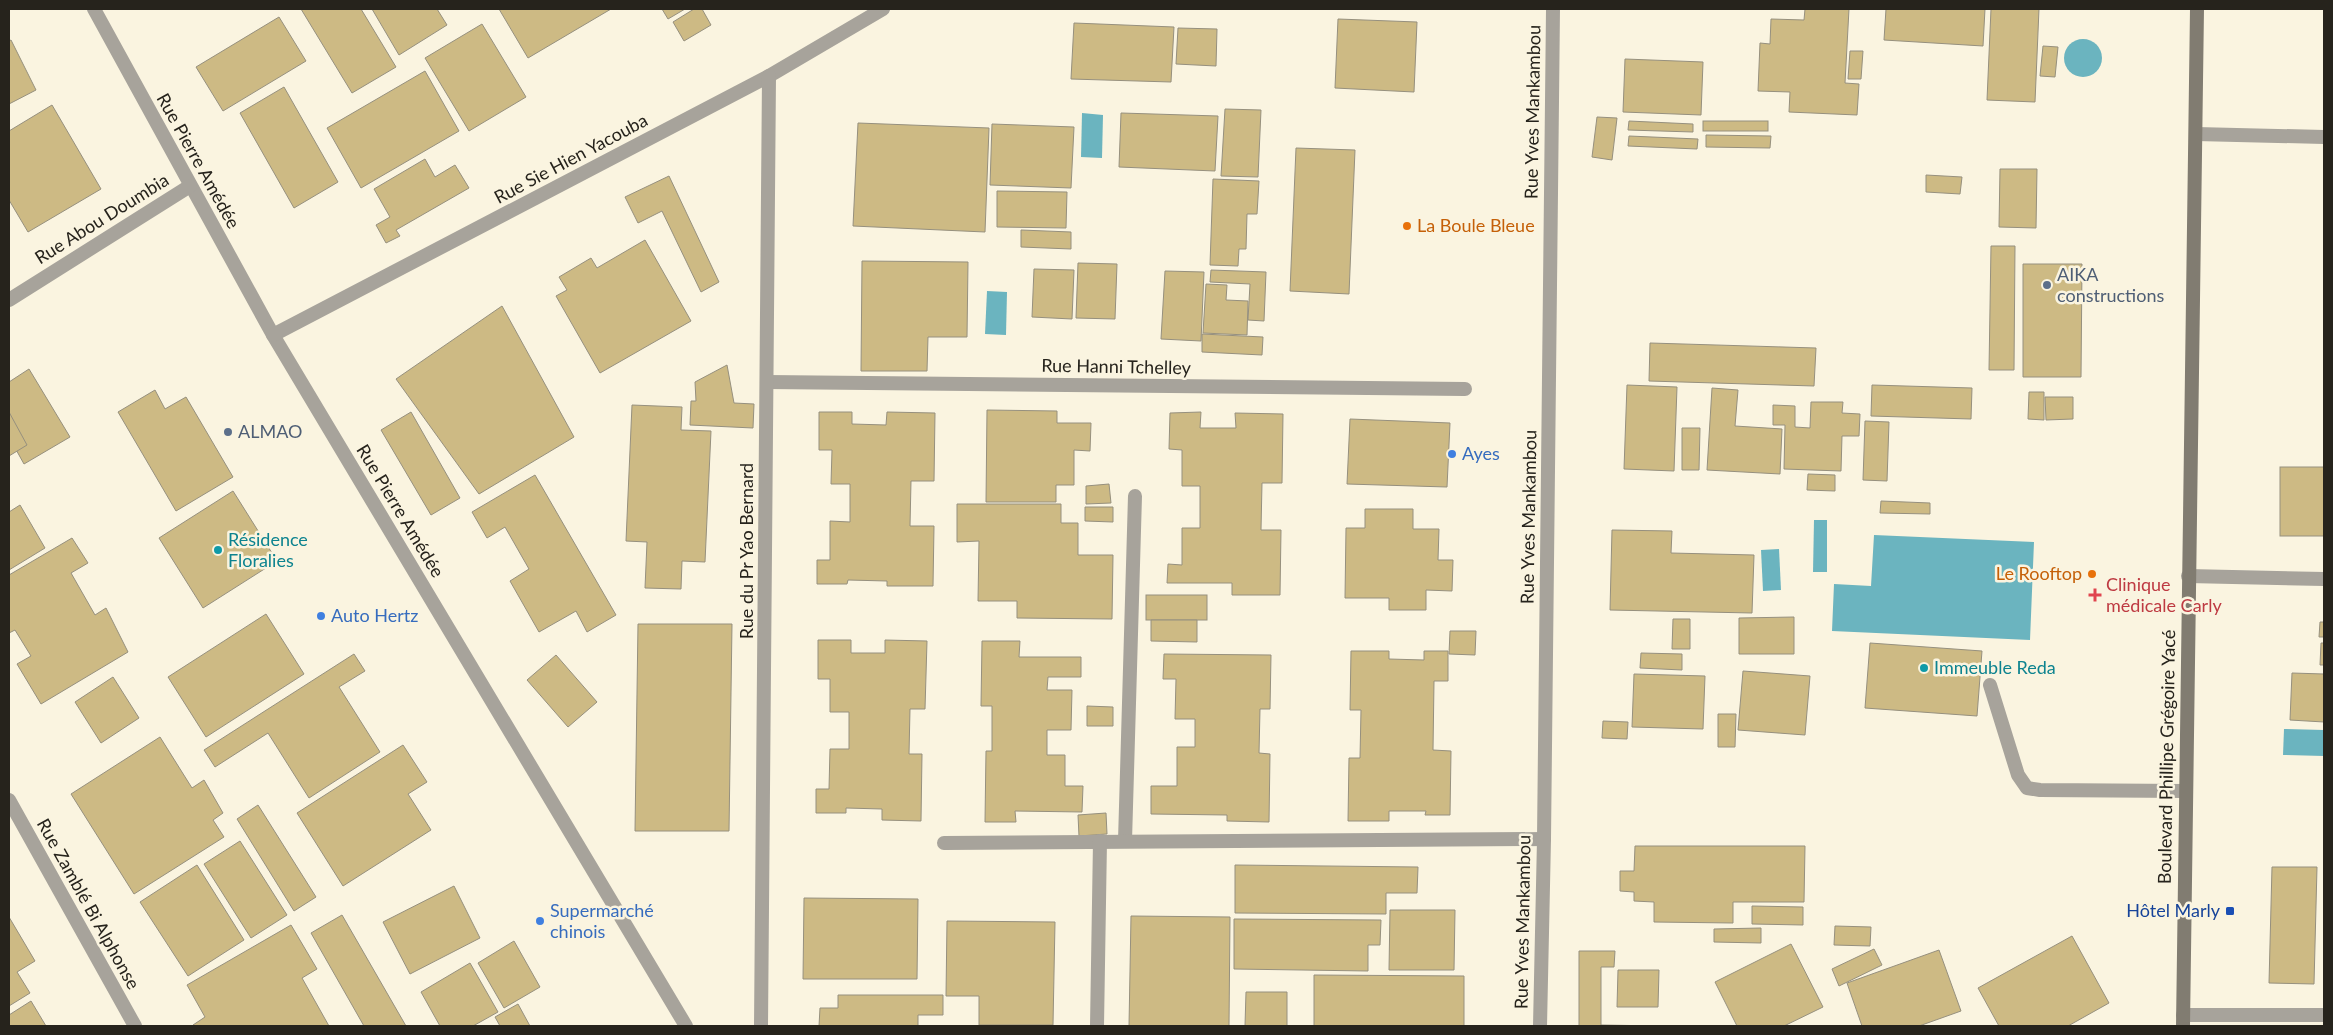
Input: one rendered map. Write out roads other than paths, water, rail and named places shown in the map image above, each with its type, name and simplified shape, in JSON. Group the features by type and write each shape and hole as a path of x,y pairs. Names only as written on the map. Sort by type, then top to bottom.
{"main road":[{"name":"Boulevard Phillipe Grégoire Yacé","path":"2183,1020 2197,9"}],"street":[{"name":"Rue Pierre Amédée","path":"94,9 273,335 686,1026"},
{"name":"Rue Sie Hien Yacouba","path":"273,335 769,76 883,9"},
{"name":"Rue Yves Mankambou","path":"1540,1026 1544,839 1553,9"},
{"name":"Rue du Pr Yao Bernard","path":"761,1026 769,76"},
{"path":"2196,134 2324,137"},
{"name":"Rue Abou Doumbia","path":"9,300 190,186"},
{"name":"Rue Hanni Tchelley","path":"767,382 1465,389"},
{"path":"1125,841 1134,496"},
{"path":"2188,576 2324,579"},
{"path":"1990,685 2018,775 2027,788 2040,790 2185,791"},
{"name":"Rue Zamblé Bi Alphonse","path":"9,800 135,1026"},
{"path":"944,843 1544,839"},
{"path":"1097,1026 1100,841"},
{"path":"2183,1020 2324,1015"}],"water":[{"path":"2083,39 2096,45 2102,58 2096,71 2083,77 2070,71 2064,58 2070,45"},
{"path":"1082,113 1103,115 1102,158 1081,157"},
{"path":"987,291 1007,292 1006,335 985,334"},
{"path":"1814,520 1827,520 1827,572 1813,572"},
{"path":"1874,535 2034,542 2030,640 1832,631 1834,584 1871,586"},
{"path":"1779,549 1781,590 1763,591 1761,550"},
{"path":"2284,729 2324,730 2324,756 2283,755"}],"place":[{"name":"La Boule Bleue","path":"1407,226"},
{"name":"AIKA constructions","path":"2047,285"},
{"name":"ALMAO","path":"228,432"},
{"name":"Ayes","path":"1452,454"},
{"name":"Résidence Floralies","path":"218,550"},
{"name":"Le Rooftop","path":"2092,574"},
{"name":"Clinique médicale Carly","path":"2095,595"},
{"name":"Auto Hertz","path":"321,616"},
{"name":"Immeuble Reda","path":"1924,668"},
{"name":"Hôtel Marly","path":"2230,911"},
{"name":"Supermarché chinois","path":"540,921"}]}
